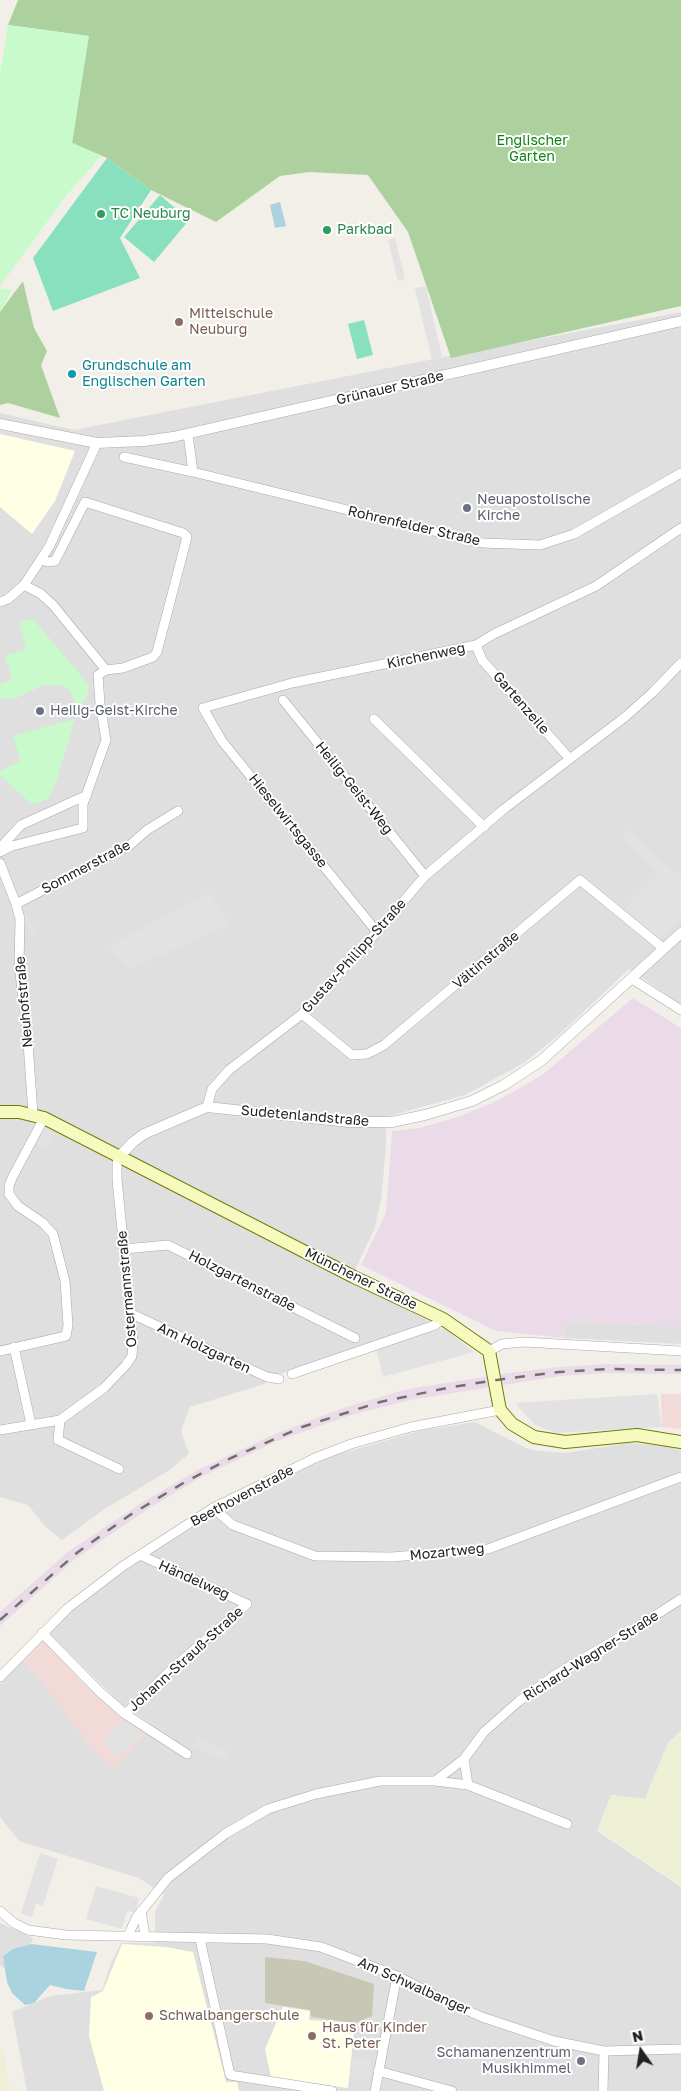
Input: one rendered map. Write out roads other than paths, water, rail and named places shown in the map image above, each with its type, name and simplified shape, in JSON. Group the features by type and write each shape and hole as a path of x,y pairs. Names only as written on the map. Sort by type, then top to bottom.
{"main road":[{"name":"Münchener Straße","path":"0,1112 39,1116 354,1277 443,1319 489,1351"},
{"path":"489,1351 500,1410 512,1424 534,1437 565,1442 637,1435 681,1442"}],"street":[{"name":"Grünauer Straße","path":"0,424 97,442 144,441 188,434 681,321"},
{"path":"188,434 193,472"},
{"path":"0,602 8,599 24,585 50,546 97,442"},
{"name":"Rohrenfelder Straße","path":"124,457 193,472 482,543 540,545 574,534 681,474"},
{"path":"0,852 12,846 83,828 84,804 106,740 98,676 106,670 123,668 153,657 157,652 187,537 183,532 86,502 55,561 47,562 41,559"},
{"name":"Kirchenweg","path":"203,708 292,682 476,646 494,634 596,586 681,528"},
{"path":"24,585 40,594 53,605 106,670"},
{"name":"Gartenzeile","path":"476,646 482,660 570,759"},
{"name":"Gustav-Philipp-Straße","path":"207,1108 212,1089 229,1070 302,1014 425,876 645,699 681,663"},
{"name":"Heilig-Geist-Weg","path":"283,700 425,876"},
{"name":"Hieselwirtsgasse","path":"203,708 222,741 377,932"},
{"path":"374,718 484,827"},
{"path":"0,848 21,825 87,795"},
{"name":"Sommerstraße","path":"16,904 130,844 147,830 178,810"},
{"name":"Neuhofstraße","path":"0,863 20,919 19,966 39,1116"},
{"name":"Vältinstraße","path":"302,1014 352,1055 367,1054 384,1045 580,880 663,948"},
{"name":"Sudetenlandstraße","path":"119,1157 133,1142 144,1134 207,1108 349,1122 392,1122 462,1104 494,1091 542,1060 681,933"},
{"path":"632,979 681,1010"},
{"path":"0,1351 66,1336 68,1325 66,1281 53,1234 43,1223 18,1206 9,1194 12,1178 39,1116"},
{"name":"Ostermannstraße","path":"0,1430 60,1420 104,1388 132,1356 130,1313 116,1171 119,1157"},
{"name":"Holzgartenstraße","path":"124,1249 168,1245 356,1338"},
{"name":"Am Holzgarten","path":"130,1313 268,1377 279,1379"},
{"path":"292,1374 435,1325 443,1319"},
{"path":"489,1351 502,1344 524,1342 681,1351"},
{"path":"14,1347 31,1424"},
{"name":"Beethovenstraße","path":"0,1677 68,1608 123,1566 213,1508 315,1458 351,1444 411,1427 500,1410"},
{"path":"60,1420 58,1440 119,1470"},
{"name":"Mozartweg","path":"213,1508 233,1525 315,1556 392,1557 488,1549 681,1477"},
{"name":"Händelweg","path":"140,1555 248,1604"},
{"name":"Richard-Wagner-Straße","path":"435,1781 464,1759 484,1732 519,1701 555,1675 681,1599"},
{"name":"Johann-Strauß-Straße","path":"125,1714 173,1668 248,1604"},
{"name":"Johann-Strauß-Straße","path":"42,1633 100,1692 125,1714 187,1754"},
{"path":"464,1759 468,1785"},
{"path":"128,1936 141,1911 168,1878 225,1834 268,1809 316,1794 380,1780 435,1781 468,1785 567,1824"},
{"name":"Am Schwalbanger","path":"0,1910 14,1923 28,1930 83,1936 267,1939 321,1947 397,1976 482,2017 554,2041 604,2051 681,2049"},
{"path":"141,1911 145,1936"},
{"path":"200,1939 230,2075 332,2091"},
{"path":"375,2091 397,1976"},
{"path":"603,2091 604,2051"},
{"path":"378,2071 452,2091"}],"water":[{"path":"280,202 286,226 275,228 270,205"},
{"path":"31,1944 97,1952 84,1991 50,1985 34,2003 25,2005 12,1993 7,1982 3,1956 13,1949"}],"railway":[{"path":"0,1620 78,1552 130,1515 185,1482 231,1458 302,1427 380,1402 452,1387 510,1378 608,1369 681,1370"}],"place":[{"name":"TC Neuburg","path":"101,214"},
{"name":"Parkbad","path":"327,230"},
{"name":"Mittelschule Neuburg","path":"179,322"},
{"name":"Grundschule am Englischen Garten","path":"72,374"},
{"name":"Neuapostolische Kirche","path":"467,508"},
{"name":"Heilig-Geist-Kirche","path":"40,711"},
{"name":"Schwalbangerschule","path":"149,2016"},
{"name":"Haus für Kinder St. Peter","path":"312,2036"},
{"name":"Schamanenzentrum Musikhimmel","path":"581,2061"}],"park label":[{"name":"Englischer Garten","path":"532,150"}]}
